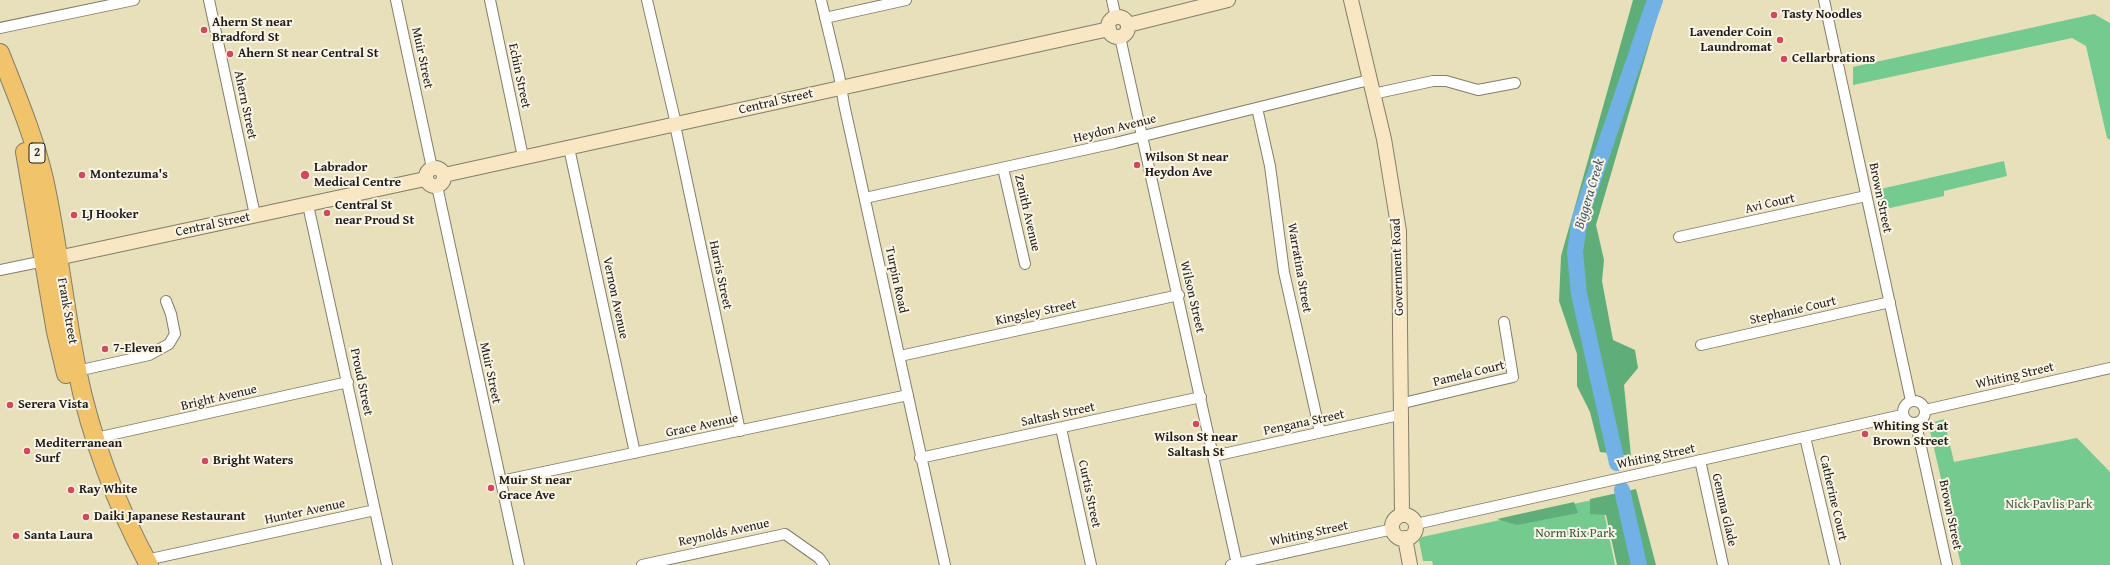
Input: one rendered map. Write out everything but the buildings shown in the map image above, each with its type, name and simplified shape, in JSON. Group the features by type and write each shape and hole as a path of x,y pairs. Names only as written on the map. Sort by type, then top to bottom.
{"highway":[{"name":"Frank Street","path":"0,53 40,163 51,260 56,332 66,375 86,440 110,505 144,563"},
{"name":"Frank Street","path":"0,81 25,151 77,371 96,438 144,563"}],"main road":[{"name":"Central Street","path":"51,260 570,148 1118,27 1226,0"},
{"name":"Government Road","path":"1351,0 1384,139 1399,231 1399,410 1402,515"},
{"path":"1402,515 1409,516 1416,524 1412,535 1405,538 1397,536 1393,529 1394,520 1402,515"},
{"path":"1405,538 1410,565"}],"street":[{"path":"0,28 134,0"},
{"name":"Ahern Street","path":"209,0 255,215"},
{"name":"Muir Street","path":"396,0 519,565"},
{"name":"Echin Street","path":"490,0 523,157"},
{"name":"Harris Street","path":"647,0 740,431"},
{"name":"Turpin Road","path":"821,0 842,88 844,104 900,356 920,458 945,565"},
{"path":"825,18 906,0"},
{"name":"Wilson Street","path":"1112,0 1214,456 1234,564"},
{"name":"Brown Street","path":"1824,0 1911,401"},
{"name":"Heydon Avenue","path":"865,198 1142,136 1369,80"},
{"path":"1373,94 1433,81 1446,81 1468,89 1478,90 1515,83"},
{"name":"Warratina Street","path":"1257,108 1270,166 1284,272 1320,432"},
{"name":"Vernon Avenue","path":"570,148 635,453"},
{"name":"Zenith Avenue","path":"1003,168 1025,264"},
{"name":"Avi Court","path":"1679,238 1866,196"},
{"name":"Proud Street","path":"308,205 387,565"},
{"name":"Central Street","path":"0,270 51,260"},
{"name":"Kingsley Street","path":"900,356 1179,295"},
{"path":"77,371 149,355 169,344 175,334 171,314 166,301"},
{"name":"Stephanie Court","path":"1702,345 1890,302"},
{"name":"Pamela Court","path":"1399,410 1513,377 1504,322"},
{"name":"Whiting Street","path":"1925,410 2110,368"},
{"name":"Bright Avenue","path":"96,438 348,382"},
{"name":"Grace Avenue","path":"501,481 908,395"},
{"name":"Saltash Street","path":"920,458 1201,397"},
{"path":"1911,401 1920,403 1925,410 1922,420 1916,424 1908,422 1902,415 1903,408 1911,401"},
{"name":"Pengana Street","path":"1214,456 1320,432 1399,410"},
{"name":"Whiting Street","path":"1416,524 1902,415"},
{"name":"Brown Street","path":"1916,424 1947,565"},
{"name":"Curtis Street","path":"1061,428 1091,565"},
{"name":"Catherine Court","path":"1805,437 1835,565"},
{"name":"Gemma Glade","path":"1700,460 1723,565"},
{"name":"Hunter Avenue","path":"144,563 375,510"},
{"name":"Whiting Street","path":"1234,564 1393,529"},
{"name":"Reynolds Avenue","path":"642,565 786,534 819,558 824,565"}],"green space":[{"path":"1633,0 1662,0 1596,225 1604,260 1602,281 1613,340 1635,350 1638,368 1624,385 1631,456 1600,452 1590,412 1577,386 1577,354 1559,301 1561,256"},
{"path":"2094,14 2110,23 2110,140 2107,138 2086,46 2072,38 1853,85 1853,67"},
{"path":"2004,161 2007,176 1944,191 1944,196 1881,210 1876,190"},
{"name":"Nick Pavlis Park","path":"1944,419 1954,462 2077,438 2110,472 2110,565 1961,565 1930,431 1934,422"},
{"path":"1636,489 1656,565 1617,565 1606,515 1590,514 1590,499"},
{"name":"Norm Rix Park","path":"1601,498 1615,565 1433,565 1432,561 1423,561 1419,540 1422,537"},
{"path":"1574,502 1578,513 1517,525 1497,519"}],"waterway":[{"name":"Biggera Creek","path":"1617,463 1579,294 1575,252 1580,218 1655,0"},
{"name":"Biggera Creek","path":"1622,490 1639,565"}],"place":[{"name":"Tasty Noodles","path":"1774,15"},
{"name":"Ahern St near Bradford St","path":"204,30"},
{"name":"Lavender Coin Laundromat","path":"1780,40"},
{"name":"Ahern St near Central St","path":"230,54"},
{"name":"Cellarbrations","path":"1784,59"},
{"name":"Wilson St near Heydon Ave","path":"1137,165"},
{"name":"Montezuma's","path":"82,175"},
{"name":"Labrador Medical Centre","path":"305,175"},
{"name":"Central St near Proud St","path":"327,213"},
{"name":"LJ Hooker","path":"74,215"},
{"name":"7-Eleven","path":"105,349"},
{"name":"Serera Vista","path":"10,405"},
{"name":"Wilson St near Saltash St","path":"1196,424"},
{"name":"Whiting St at Brown Street","path":"1865,434"},
{"name":"Mediterranean Surf","path":"27,451"},
{"name":"Bright Waters","path":"205,461"},
{"name":"Muir St near Grace Ave","path":"491,488"},
{"name":"Ray White","path":"71,490"},
{"name":"Daiki Japanese Restaurant","path":"86,517"},
{"name":"Santa Laura","path":"16,536"}]}
